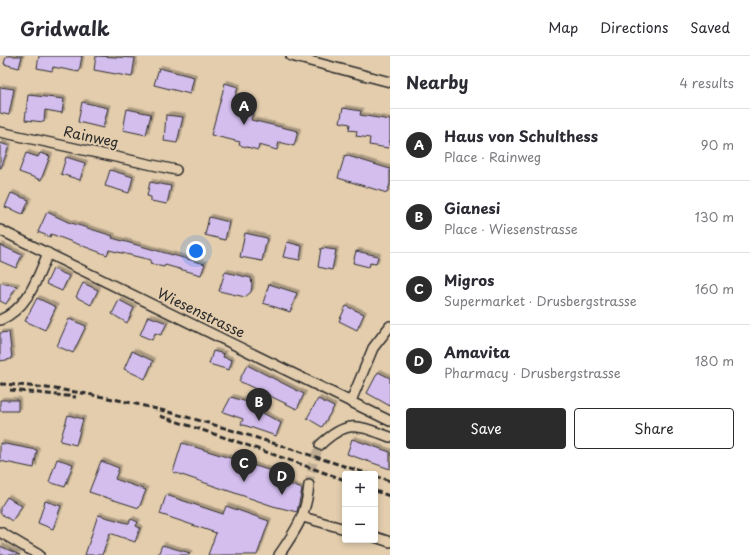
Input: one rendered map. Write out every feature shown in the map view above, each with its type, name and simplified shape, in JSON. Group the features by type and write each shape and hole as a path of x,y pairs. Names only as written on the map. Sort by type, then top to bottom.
{"street":[{"path":"291,56 390,82"},
{"name":"Rainweg","path":"0,132 176,170"},
{"name":"Wiesenstrasse","path":"0,230 390,421"},
{"path":"0,320 8,317 25,302 48,253"},
{"path":"351,401 373,348 389,330"},
{"path":"320,445 338,431 348,426 360,427 390,437"},
{"path":"278,555 294,534 303,517 307,504 309,485"},
{"path":"303,517 342,528"},
{"path":"0,532 39,555"},
{"path":"378,539 390,542"}],"building":[{"path":"6,56 22,56 19,68 4,64"},
{"path":"39,56 82,56 79,72 53,67 52,71 37,68"},
{"path":"96,56 135,58 132,77 94,70"},
{"path":"159,68 194,77 190,94 154,85"},
{"path":"225,83 238,87 232,107 253,112 251,120 298,131 294,146 279,142 277,150 259,145 258,150 239,145 240,142 211,135"},
{"path":"0,87 14,89 9,115 0,113"},
{"path":"28,95 64,99 62,113 45,110 44,122 25,120"},
{"path":"82,102 108,108 103,128 78,122"},
{"path":"343,108 361,111 360,115 390,120 390,140 388,148 369,145 370,138 356,136 357,131 349,130 350,124 340,122"},
{"path":"127,109 151,114 146,135 123,130"},
{"path":"166,115 183,117 177,143 164,141"},
{"path":"0,143 9,146 1,168 0,168"},
{"path":"26,153 38,157 40,153 50,156 41,180 19,172"},
{"path":"345,155 390,169 390,184 387,193 338,178"},
{"path":"66,157 85,163 80,180 61,174"},
{"path":"110,170 133,177 129,193 105,186"},
{"path":"150,182 171,186 167,204 151,201 151,197 147,196"},
{"path":"11,193 29,200 23,214 5,207"},
{"path":"47,212 68,222 113,236 112,238 205,264 201,275 165,265 164,267 150,264 151,260 109,250 107,255 51,234 50,237 38,232"},
{"path":"209,217 229,222 225,240 205,235"},
{"path":"245,233 267,238 262,261 240,257"},
{"path":"287,242 302,246 300,260 283,257"},
{"path":"0,245 22,255 16,268 0,261"},
{"path":"321,248 336,250 332,270 318,267"},
{"path":"356,251 378,256 376,264 370,263 369,267 353,263"},
{"path":"53,269 69,276 62,291 46,284"},
{"path":"225,272 251,278 251,292 245,297 219,291"},
{"path":"0,283 17,286 6,304 0,301"},
{"path":"83,283 98,290 91,305 76,297"},
{"path":"269,284 297,293 290,312 263,303"},
{"path":"37,298 56,307 45,330 25,321"},
{"path":"119,300 134,308 127,323 112,314"},
{"path":"346,306 364,314 357,330 339,321"},
{"path":"148,316 167,323 161,335 155,333 152,340 140,335"},
{"path":"69,319 86,326 73,353 57,346"},
{"path":"9,332 12,359 0,361 0,333"},
{"path":"132,351 153,361 145,379 124,369"},
{"path":"213,351 224,354 223,357 232,360 229,370 209,364"},
{"path":"247,365 304,394 297,409 239,381"},
{"path":"378,372 390,378 390,406 367,393"},
{"path":"231,397 250,403 248,408 261,412 281,423 276,436 241,424 243,419 223,412"},
{"path":"318,399 334,407 322,427 307,418"},
{"path":"0,400 18,400 18,411 0,411"},
{"path":"68,415 83,419 76,445 60,441"},
{"path":"352,439 390,452 390,469 347,454"},
{"path":"0,443 37,450 34,468 0,461"},
{"path":"182,443 281,474 279,480 302,489 297,512 273,506 173,472"},
{"path":"57,459 73,464 65,487 49,482"},
{"path":"101,461 119,468 115,479 146,490 139,508 89,492"},
{"path":"166,495 223,514 226,506 269,521 257,555 208,555 216,533 160,514"},
{"path":"7,497 22,506 12,521 0,513 0,508"},
{"path":"45,501 61,506 53,529 38,523"},
{"path":"98,515 127,523 129,523 131,519 138,522 136,526 140,528 135,542 110,533 102,555 85,555"},
{"path":"162,545 190,553 189,555 158,555"},
{"path":"0,546 20,555 0,555"}],"tunnel":[{"path":"309,485 313,462 320,445"}],"railway":[{"path":"0,384 47,388 94,395 141,405 233,430 360,471"},
{"path":"10,390 76,397"},
{"path":"160,416 342,479"},
{"path":"378,477 390,481"},
{"path":"378,492 390,496"}],"place":[{"name":"Haus von Schulthess","path":"244,125"},
{"name":"Gianesi","path":"259,421"},
{"name":"Migros","path":"244,482"},
{"name":"Amavita","path":"282,495"}]}
